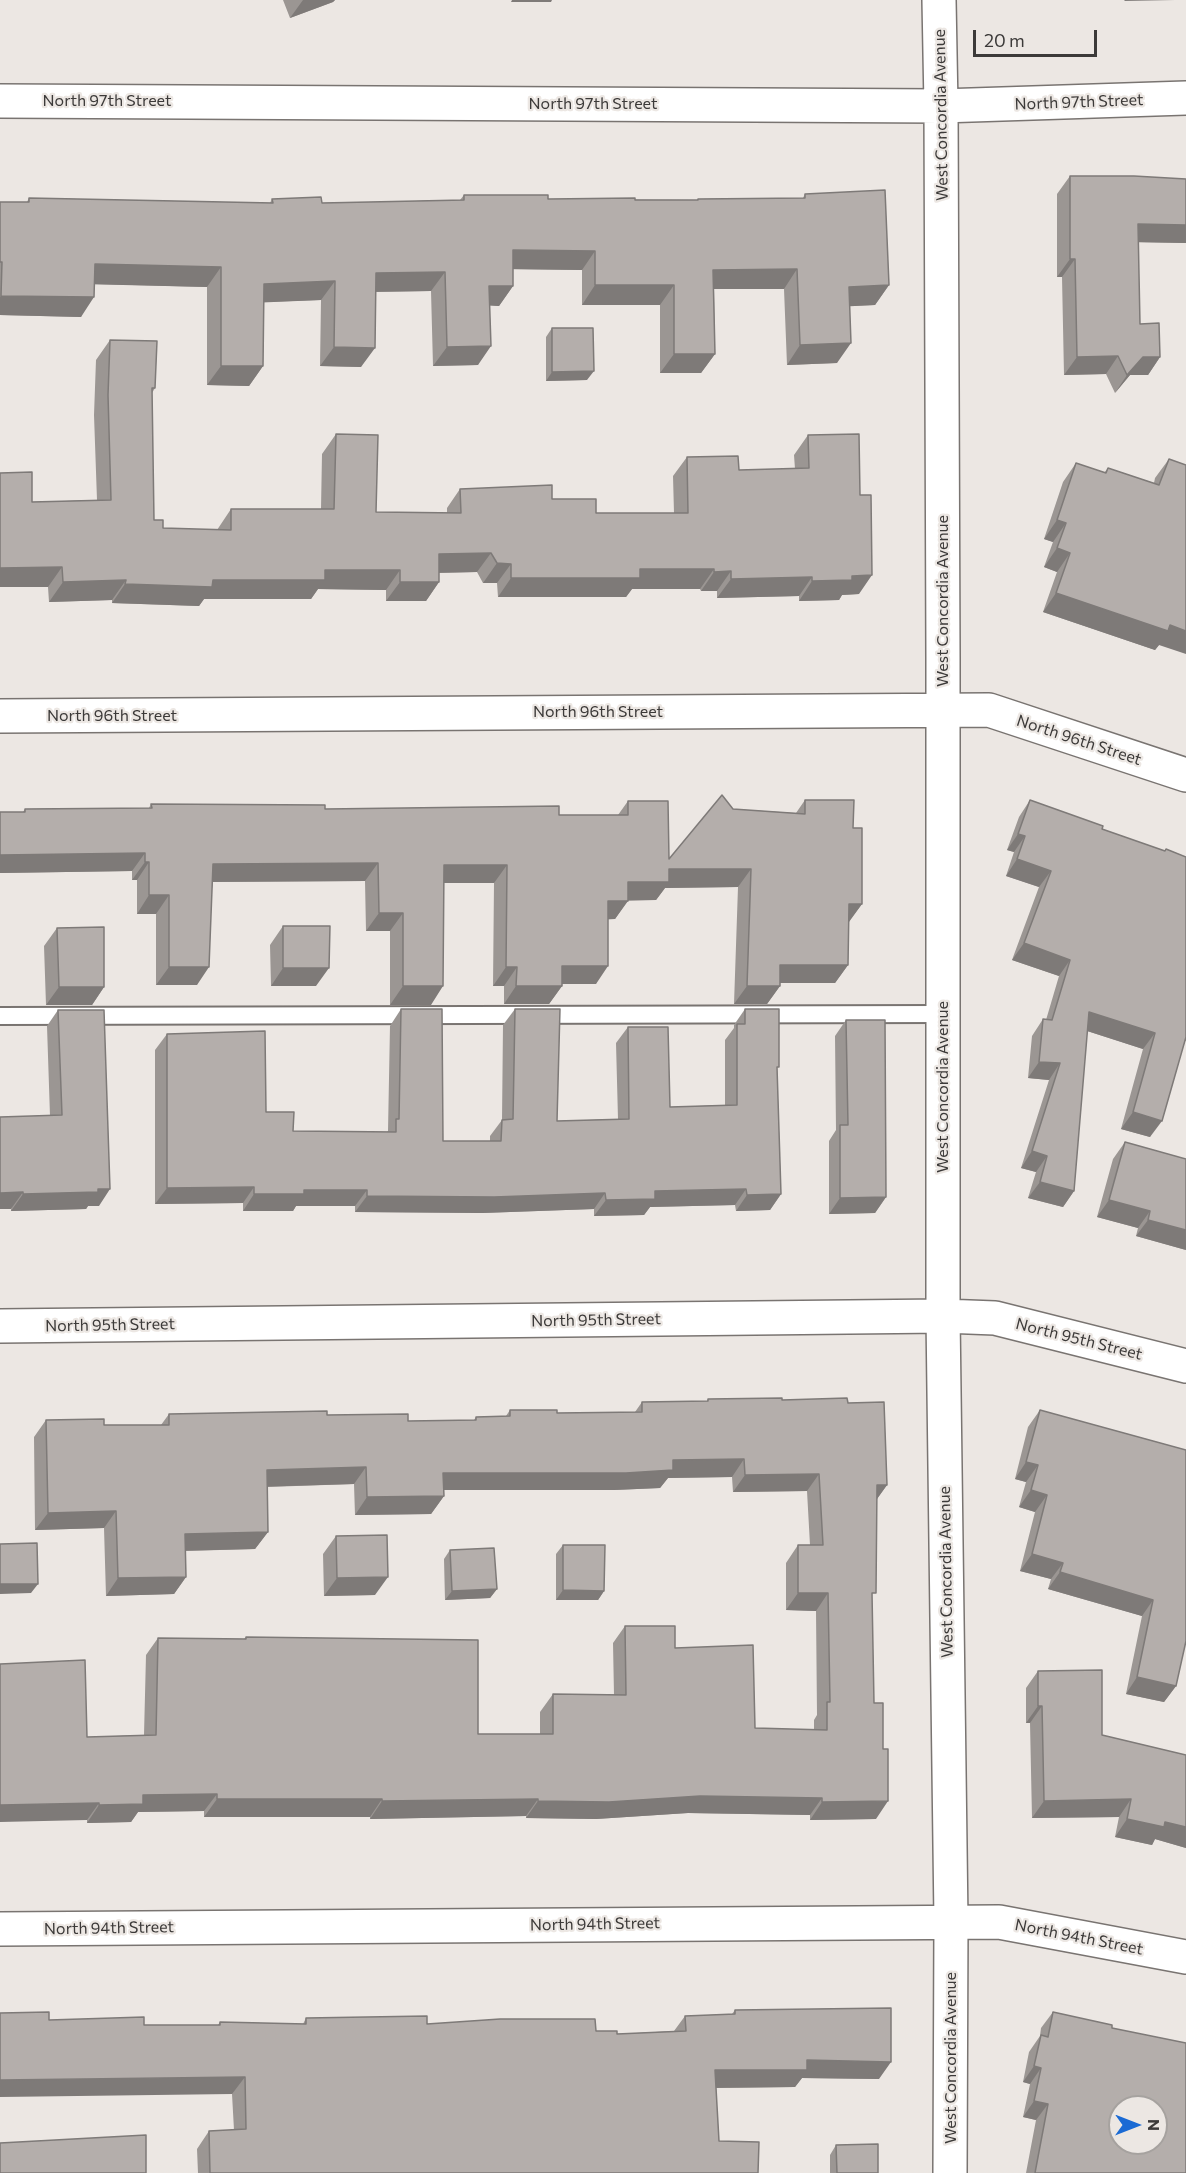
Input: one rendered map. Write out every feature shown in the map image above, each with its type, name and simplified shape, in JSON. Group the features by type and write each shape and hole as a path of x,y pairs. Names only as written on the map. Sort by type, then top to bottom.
{"street":[{"name":"West Concordia Avenue","path":"939,0 944,709 943,1316 951,1920 950,2173"},
{"name":"North 97th Street","path":"0,101 941,106 1186,99"},
{"name":"North 96th Street","path":"0,717 989,710 1186,775"},
{"name":"North 95th Street","path":"0,1326 943,1316 995,1318 1186,1366"},
{"name":"North 94th Street","path":"0,1929 951,1920 999,1922 1186,1957"}],"lane":[{"path":"0,1016 944,1014"}],"building":[{"path":"1070,176 1186,179 1186,225 1138,224 1140,324 1159,323 1160,357 1143,357 1127,375 1118,356 1077,357 1075,259 1070,259"},
{"path":"885,190 889,285 849,287 851,343 800,345 797,269 713,270 715,354 674,354 674,285 595,285 595,251 513,250 513,286 489,286 491,346 447,347 445,272 376,273 375,348 334,347 335,281 264,284 263,366 221,366 221,267 95,264 94,297 1,296 0,202 29,202 29,198 273,203 272,199 321,197 322,203 464,200 464,195 548,195 548,199 698,200 805,198 805,194"},
{"path":"552,328 593,328 594,371 552,372"},
{"path":"110,340 157,341 155,388 152,388 154,520 163,520 163,528 231,530 231,509 334,509 336,434 378,435 376,512 461,513 460,489 552,485 552,499 596,499 596,513 688,513 687,457 738,456 739,470 809,468 808,435 859,434 860,495 871,495 872,575 852,576 852,580 812,581 812,577 731,579 731,571 714,572 714,569 640,569 640,578 511,578 511,564 497,563 491,553 439,554 439,582 400,582 400,570 325,570 325,580 213,580 212,587 125,584 126,580 63,582 62,567 0,568 0,473 32,472 32,502 111,500 108,395"},
{"path":"1169,459 1186,465 1186,631 1170,625 1168,631 1056,593 1070,553 1057,548 1066,523 1057,520 1076,463 1106,473 1108,468 1159,485"},
{"path":"722,795 733,809 805,814 805,800 854,800 853,828 862,828 862,904 849,904 848,965 780,965 780,986 747,986 751,869 669,869 669,882 628,882 628,901 608,901 608,966 562,966 562,986 516,986 517,967 506,967 507,865 444,865 443,986 403,986 403,913 379,913 378,863 213,864 209,967 169,967 169,895 149,895 149,862 145,862 145,853 0,855 0,812 25,812 25,809 152,808 151,804 325,805 325,809 559,806 559,815 628,815 628,801 668,801 669,859"},
{"path":"1030,800 1103,826 1102,829 1186,857 1186,1037 1162,1121 1133,1112 1155,1033 1089,1012 1074,1191 1040,1182 1047,1156 1032,1151 1060,1063 1039,1062 1043,1019 1052,1020 1070,960 1024,943 1051,871 1017,859 1025,836 1018,834"},
{"path":"283,926 330,926 329,968 283,968"},
{"path":"104,927 104,987 59,987 57,928"},
{"path":"401,1009 442,1009 443,1141 501,1141 502,1120 513,1119 515,1009 560,1009 557,1121 629,1119 628,1027 668,1027 670,1107 737,1105 737,1024 745,1024 745,1009 779,1009 779,1067 777,1067 781,1194 747,1195 746,1189 655,1191 655,1199 606,1200 605,1193 494,1197 367,1196 367,1190 304,1190 304,1194 254,1194 254,1187 167,1188 167,1034 265,1031 266,1112 294,1112 293,1131 396,1132 396,1119 399,1119"},
{"path":"58,1010 104,1010 110,1189 98,1189 98,1192 0,1193 0,1117 62,1115"},
{"path":"846,1020 885,1020 886,1197 840,1198 840,1125 848,1125"},
{"path":"1125,1142 1186,1159 1186,1230 1148,1220 1150,1211 1109,1200"},
{"path":"782,1398 782,1400 847,1398 848,1403 884,1402 887,1485 877,1485 876,1593 872,1593 874,1703 883,1703 883,1749 888,1749 888,1801 822,1802 822,1798 700,1796 609,1802 538,1801 538,1799 382,1801 382,1799 217,1799 217,1794 143,1795 143,1804 0,1805 0,1664 85,1660 87,1737 156,1735 158,1638 478,1640 478,1734 553,1734 553,1694 626,1695 625,1626 675,1626 675,1648 753,1645 755,1728 827,1730 827,1702 830,1702 828,1593 798,1593 798,1545 823,1545 819,1474 745,1475 744,1459 673,1460 673,1470 626,1473 443,1473 444,1496 367,1497 366,1467 267,1470 268,1532 185,1534 186,1577 118,1578 116,1511 48,1513 46,1420 104,1419 104,1425 169,1425 169,1414 327,1411 327,1415 408,1414 408,1421 476,1420 476,1417 510,1416 510,1410 557,1410 557,1413 642,1412 642,1402"},
{"path":"1040,1410 1186,1450 1186,1641 1176,1686 1137,1677 1153,1600 1060,1572 1063,1563 1032,1554 1047,1495 1031,1490 1038,1465 1026,1462"},
{"path":"387,1535 388,1577 337,1578 336,1536"},
{"path":"37,1543 38,1584 0,1584 0,1544"},
{"path":"563,1545 605,1545 604,1591 563,1590"},
{"path":"494,1548 497,1589 452,1591 450,1550"},
{"path":"1102,1670 1102,1735 1186,1755 1186,1827 1165,1822 1164,1827 1127,1819 1131,1799 1044,1801 1042,1706 1038,1706 1038,1671"},
{"path":"891,2008 891,2062 807,2060 807,2070 715,2070 719,2141 759,2142 758,2173 210,2173 209,2131 246,2129 245,2077 0,2080 0,2013 49,2012 49,2020 144,2017 144,2025 220,2025 220,2022 306,2024 306,2018 427,2016 427,2024 500,2019 595,2019 596,2031 617,2031 617,2034 686,2031 685,2016 735,2014 735,2010"},
{"path":"1053,2012 1112,2025 1112,2028 1186,2043 1186,2173 1035,2173 1048,2104 1034,2101 1041,2068 1034,2066 1041,2035 1048,2037"},
{"path":"146,2135 146,2173 0,2173 0,2143"},
{"path":"878,2144 878,2173 837,2173 836,2145"}]}
